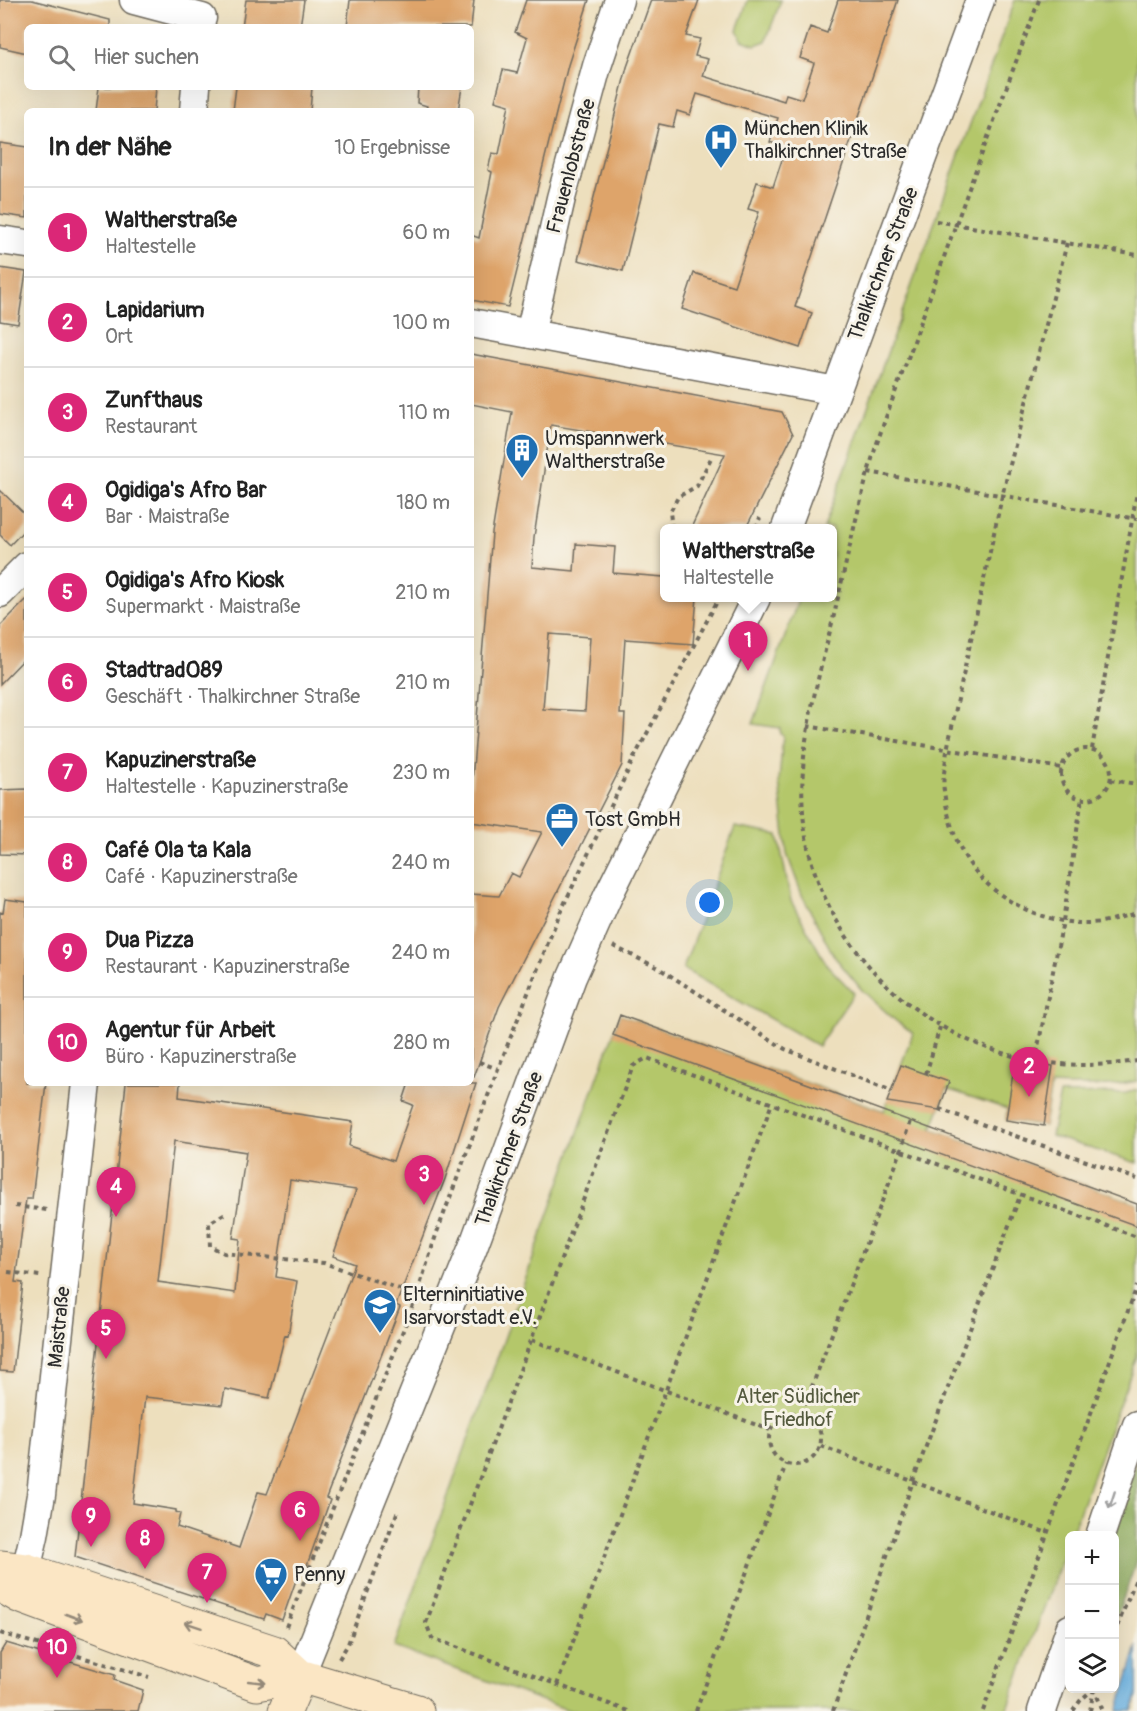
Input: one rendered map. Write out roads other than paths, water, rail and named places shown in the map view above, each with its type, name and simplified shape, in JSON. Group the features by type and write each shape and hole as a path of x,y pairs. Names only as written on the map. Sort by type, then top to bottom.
{"main road":[{"path":"8,1574 274,1652 300,1676 417,1711"},
{"name":"Thalkirchner Straße","path":"285,1711 300,1676"}],"street":[{"path":"134,0 202,15"},
{"name":"Frauenlobstraße","path":"530,334 561,198 597,66 618,0"},
{"name":"Thalkirchner Straße","path":"787,524 980,0"},
{"path":"194,108 196,90"},
{"path":"0,240 24,244"},
{"path":"474,324 836,391"},
{"path":"0,593 24,569"},
{"name":"Thalkirchner Straße","path":"300,1676 474,1247 562,1002 608,896 754,602"},
{"name":"Maistraße","path":"8,1574 34,1536 41,1495 86,1086"},
{"path":"1102,1531 1137,1425"},
{"path":"1042,1711 1067,1639"}],"water":[{"path":"1137,1646 1137,1695 1132,1711 1118,1711"}],"place":[{"name":"München Klinik Thalkirchner Straße","path":"721,169"},
{"name":"Umspannwerk Waltherstraße","path":"522,479"},
{"name":"Waltherstraße","path":"748,671"},
{"name":"Tost GmbH","path":"562,848"},
{"name":"Lapidarium","path":"1029,1097"},
{"name":"Zunfthaus","path":"424,1205"},
{"name":"Ogidiga's Afro Bar","path":"116,1217"},
{"name":"Elterninitiative Isarvorstadt e.V.","path":"380,1334"},
{"name":"Ogidiga's Afro Kiosk","path":"106,1359"},
{"name":"Stadtrad089","path":"300,1541"},
{"name":"Dua Pizza","path":"91,1547"},
{"name":"Café Ola ta Kala","path":"145,1569"},
{"name":"Kapuzinerstraße","path":"207,1603"},
{"name":"Penny","path":"271,1603"},
{"name":"Agentur für Arbeit","path":"57,1678"}],"park label":[{"name":"Alter Südlicher Friedhof","path":"798,1408"}]}
